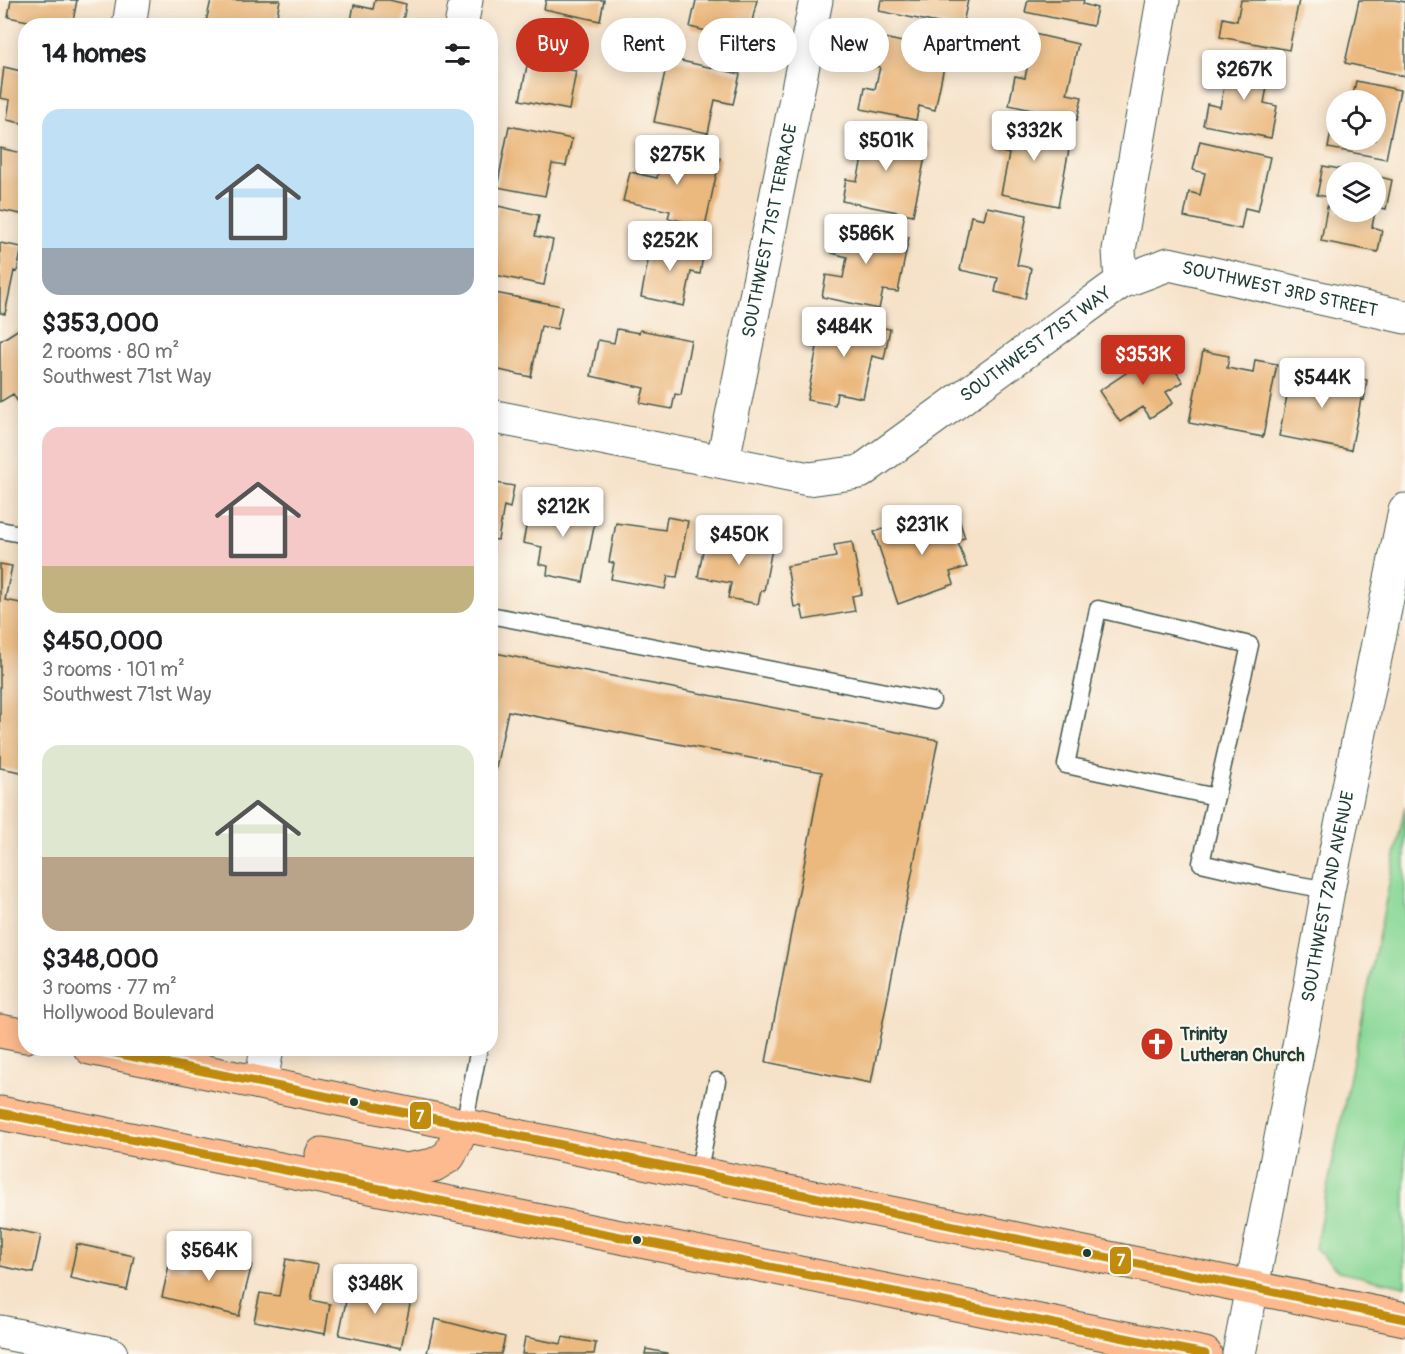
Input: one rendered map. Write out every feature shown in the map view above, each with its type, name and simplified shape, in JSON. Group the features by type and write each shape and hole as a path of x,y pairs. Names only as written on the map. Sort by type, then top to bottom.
{"highway":[{"path":"0,1031 18,1034"},
{"path":"129,1056 1405,1319"},
{"path":"0,1113 1205,1354"},
{"path":"182,1149 200,1129 406,1170 434,1165 449,1156 464,1125"}],"street":[{"path":"131,18 134,0"},
{"path":"463,18 466,0"},
{"name":"SOUTHWEST 71ST TERRACE","path":"723,460 816,0"},
{"name":"SOUTHWEST 71ST WAY","path":"498,418 723,460 809,479 860,472 1121,282 1119,250 1163,0"},
{"name":"SOUTHWEST 3RD STREET","path":"1121,282 1169,264 1405,317"},
{"name":"SOUTHWEST 72ND AVENUE","path":"1239,1354 1328,890 1405,510"},
{"path":"261,1083 266,1056"},
{"path":"0,1332 111,1354"}],"lane":[{"path":"0,530 18,533"},
{"path":"1216,797 1066,765 1098,609 1250,645 1216,797 1200,863 1328,890"},
{"path":"498,617 932,701"},
{"path":"464,1125 477,1056"},
{"path":"699,1174 717,1081"}],"green space":[{"path":"1405,806 1405,1286 1339,1272 1315,1248"}],"building":[{"path":"11,0 77,0 74,18 18,19 8,17"},
{"path":"211,0 280,0 277,18 207,18"},
{"path":"375,0 406,4 403,18 352,18 354,5 373,9"},
{"path":"546,0 604,0 600,21 544,9"},
{"path":"696,0 757,0 753,18 698,18 698,29 690,27"},
{"path":"881,0 968,0 964,18 913,18 879,11"},
{"path":"1028,0 1084,0 1083,4 1097,8 1093,26 1025,12"},
{"path":"1241,0 1299,0 1289,50 1220,37 1223,18 1237,21"},
{"path":"1359,0 1405,2 1405,76 1345,63"},
{"path":"1041,36 1078,44 1067,94 1082,97 1077,120 1009,105 1015,76 1025,78 1026,72 1041,72"},
{"path":"889,39 901,42 901,72 943,72 935,110 919,106 916,120 861,109 865,87 875,89 879,72 889,72"},
{"path":"1230,58 1271,66 1264,103 1277,106 1271,138 1203,125 1207,104 1220,107"},
{"path":"686,62 698,65 698,72 740,74 733,104 715,100 708,133 654,122 665,72 686,72"},
{"path":"4,67 18,70 18,122 7,120 10,100 0,98"},
{"path":"526,72 576,72 569,110 520,100"},
{"path":"1356,81 1400,90 1386,159 1339,150 1386,150 1386,90 1354,90"},
{"path":"1002,120 1072,134 1058,206 1001,194 1009,154 995,150"},
{"path":"509,126 572,139 566,166 552,164 545,196 498,187"},
{"path":"856,128 928,143 913,215 842,201 846,179 857,181 862,159 850,157"},
{"path":"1200,141 1270,157 1258,211 1245,208 1241,229 1184,217 1189,192 1200,195 1205,173 1193,170"},
{"path":"664,146 720,158 705,226 668,218 670,211 623,201 630,172 657,178"},
{"path":"0,148 18,152 18,213 0,210"},
{"path":"1323,166 1326,167 1326,196 1317,195"},
{"path":"1386,178 1392,180 1386,209"},
{"path":"498,206 539,215 535,236 553,240 544,285 498,276"},
{"path":"987,207 1027,215 1017,265 1031,268 1025,299 995,292 998,278 960,270 971,216 984,219"},
{"path":"1326,214 1326,222 1373,222 1372,227 1382,230 1378,252 1321,241"},
{"path":"837,223 909,237 898,292 883,290 879,309 822,297 826,275 843,278 847,257 832,253"},
{"path":"652,240 704,250 700,274 691,272 684,306 641,297"},
{"path":"0,243 18,246 18,267 17,272 14,271 5,314 0,313"},
{"path":"498,294 562,306 557,329 541,326 531,377 498,370"},
{"path":"820,316 890,329 884,359 872,356 863,398 837,393 835,405 807,400"},
{"path":"617,329 639,333 640,330 691,340 681,395 675,394 672,409 640,403 644,388 591,376 598,340 614,343"},
{"path":"18,330 18,402 13,394 0,402 0,341"},
{"path":"1158,345 1183,382 1166,392 1173,403 1150,418 1143,407 1120,422 1099,391 1126,373 1123,368"},
{"path":"1203,351 1229,356 1227,368 1253,373 1255,360 1277,364 1263,437 1189,423"},
{"path":"1293,366 1320,371 1318,382 1343,387 1345,376 1367,380 1351,450 1279,436"},
{"path":"498,483 514,486 510,508 504,506 498,540"},
{"path":"580,498 599,502 583,582 547,575 548,566 539,564 542,547 523,543 530,506 557,512 558,508 577,512"},
{"path":"956,510 965,538 957,540 967,567 950,572 954,584 898,604 874,532 905,522 909,535 931,527 928,519"},
{"path":"667,517 688,521 677,577 668,576 665,589 611,579 614,563 609,562 616,523 665,530"},
{"path":"754,533 774,538 764,591 761,591 758,604 728,598 731,583 698,577 705,540 751,546"},
{"path":"852,542 862,594 852,596 855,611 804,620 801,606 794,607 787,566 836,557 834,545"},
{"path":"0,564 12,566 5,600 18,602 18,771 0,768"},
{"path":"498,654 938,740 871,1083 766,1062 822,772 508,711 498,758"},
{"path":"0,1227 41,1235 33,1273 0,1266"},
{"path":"77,1244 134,1256 127,1290 70,1278"},
{"path":"192,1248 252,1264 239,1316 162,1297 169,1265 187,1269"},
{"path":"286,1259 318,1265 311,1300 330,1304 325,1334 254,1321 260,1293 279,1296"},
{"path":"350,1282 412,1295 401,1348 339,1335"},
{"path":"435,1319 505,1337 501,1354 427,1353"},
{"path":"525,1337 561,1344 563,1337 596,1343 594,1354 522,1354"},
{"path":"646,1349 667,1353 667,1354 645,1354"}],"transit line":[{"name":"7","path":"131,1056 1405,1319"},
{"name":"7","path":"0,1113 1205,1354"}],"place":[{"name":"Trinity Lutheran Church","path":"1157,1044"}]}
